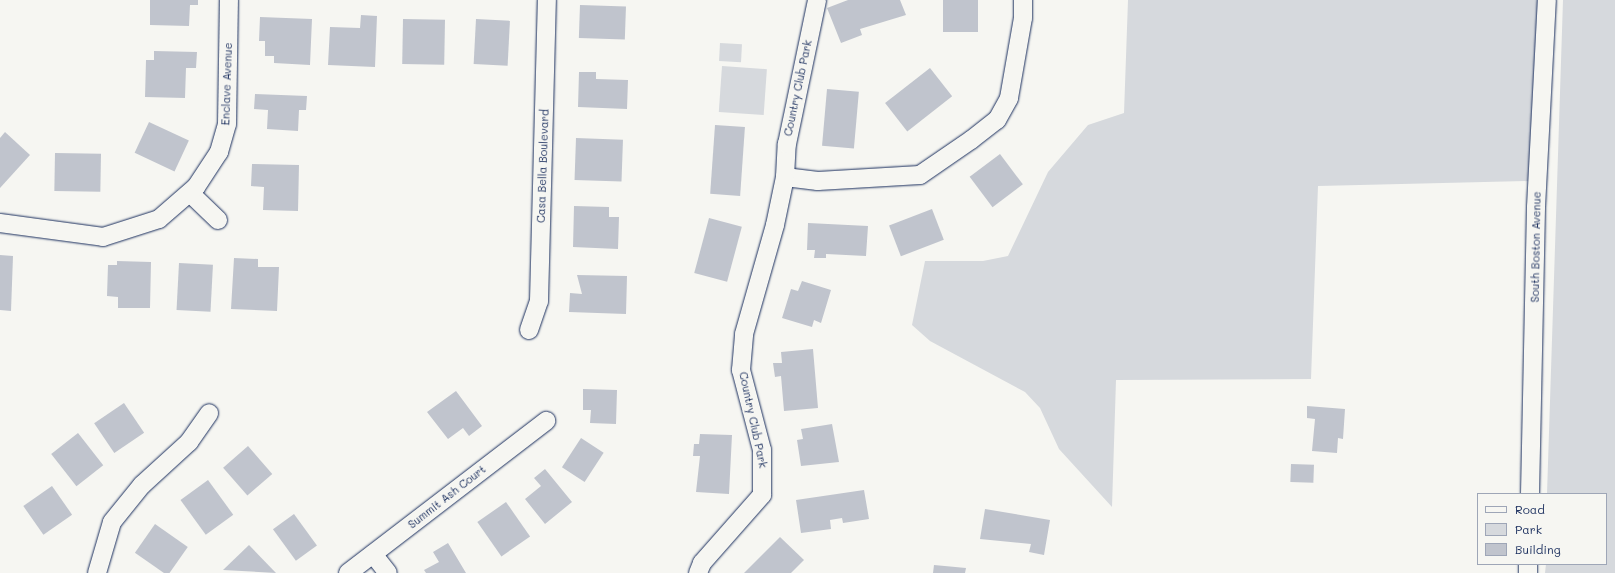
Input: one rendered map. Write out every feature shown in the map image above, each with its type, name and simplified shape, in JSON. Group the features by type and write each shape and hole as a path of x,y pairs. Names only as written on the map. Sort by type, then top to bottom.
{"street":[{"name":"Enclave Avenue","path":"0,223 104,238 159,219 190,193 219,152 227,124 229,0"},
{"name":"Casa Bella Boulevard","path":"529,330 538,301 548,0"},
{"name":"Country Club Park","path":"698,573 702,563 762,495 762,450 741,370 744,334 775,225 785,177 787,144 817,0"},
{"path":"785,177 818,181 920,176 971,140 997,120 1009,98 1023,18 1022,0"},
{"name":"South Boston Avenue","path":"1530,493 1536,207 1547,0"},
{"path":"190,193 218,220"},
{"path":"97,573 112,522 142,485 189,442 209,413"},
{"name":"Summit Ash Court","path":"348,573 546,421"},
{"path":"373,554 388,573"}],"green space":[{"path":"1128,0 1540,0 1530,181 1318,186 1311,379 1116,380 1112,507 1059,449 1040,408 1025,392 930,341 912,325 925,261 983,261 1008,256 1048,172 1088,125 1124,113"},
{"path":"1563,0 1615,0 1615,573 1545,573 1546,565 1607,565 1607,493 1547,493"},
{"path":"720,43 742,44 741,62 719,61"},
{"path":"722,66 767,69 764,115 719,112"}],"building":[{"path":"150,0 198,0 198,5 190,5 189,26 150,25"},
{"path":"848,0 900,0 906,15 860,29 862,35 841,43 827,8"},
{"path":"943,0 978,0 978,32 943,32"},
{"path":"580,5 626,7 625,40 579,38"},
{"path":"361,15 377,16 375,67 328,65 330,27 360,28"},
{"path":"260,17 312,19 310,65 274,63 274,56 265,56 265,41 259,41"},
{"path":"403,19 445,20 444,65 402,64"},
{"path":"476,19 510,21 508,66 474,64"},
{"path":"154,51 197,52 196,68 186,68 185,98 145,97 146,60 154,60"},
{"path":"930,68 952,96 907,131 885,103"},
{"path":"579,72 596,72 596,79 628,80 627,109 578,107"},
{"path":"827,89 859,92 854,149 822,146"},
{"path":"255,94 307,96 306,110 299,110 298,131 267,129 268,110 254,109"},
{"path":"149,122 189,141 175,171 135,153"},
{"path":"715,125 745,127 740,196 710,194"},
{"path":"5,132 30,155 0,188 0,138"},
{"path":"576,138 623,140 622,182 575,180"},
{"path":"55,153 101,154 100,192 54,191"},
{"path":"1000,154 1023,184 993,207 970,177"},
{"path":"252,164 299,165 298,211 263,210 264,187 251,186"},
{"path":"574,206 609,207 609,217 619,217 618,249 573,247"},
{"path":"932,209 944,240 901,256 889,225"},
{"path":"709,218 742,227 727,282 694,273"},
{"path":"808,223 868,226 866,256 826,254 826,258 814,258 815,250 807,250"},
{"path":"0,255 13,256 11,311 0,310"},
{"path":"234,258 258,259 258,267 279,267 277,311 231,309"},
{"path":"117,261 151,262 150,308 118,308 118,297 107,296 108,265 117,265"},
{"path":"179,263 213,265 210,312 177,310"},
{"path":"577,275 627,276 626,314 569,312 570,293 582,294"},
{"path":"802,281 831,290 821,323 814,320 812,327 782,318 791,289 798,291"},
{"path":"813,349 818,408 784,411 781,376 775,377 773,363 782,363 781,352"},
{"path":"583,389 617,390 616,424 590,423 591,410 583,410"},
{"path":"456,391 482,426 469,436 463,428 448,439 427,412"},
{"path":"124,403 144,433 114,453 94,423"},
{"path":"1307,406 1345,409 1343,439 1338,438 1337,453 1312,451 1315,419 1307,418"},
{"path":"832,424 839,462 801,466 797,440 803,439 801,429"},
{"path":"78,433 103,465 76,486 51,454"},
{"path":"700,434 732,435 729,494 696,492 700,456 693,456 694,444 699,444"},
{"path":"581,438 604,453 585,482 562,467"},
{"path":"248,446 272,474 247,496 223,468"},
{"path":"1291,464 1314,465 1313,483 1290,482"},
{"path":"545,469 572,502 545,524 525,499 541,486 534,478"},
{"path":"208,480 233,515 206,535 180,500"},
{"path":"52,486 72,515 43,535 23,506"},
{"path":"864,490 869,519 843,523 842,518 830,520 831,529 801,533 796,500"},
{"path":"506,502 530,536 501,556 477,522"},
{"path":"985,509 1050,520 1044,555 1029,552 1031,544 980,539"},
{"path":"294,514 317,546 296,561 273,529"},
{"path":"155,524 188,547 170,573 164,573 135,553"},
{"path":"780,537 804,560 791,573 744,573"},
{"path":"448,543 466,573 426,573 424,570 439,562 433,552"},
{"path":"249,545 276,573 223,570"},
{"path":"934,565 966,568 965,573 933,573"}]}
